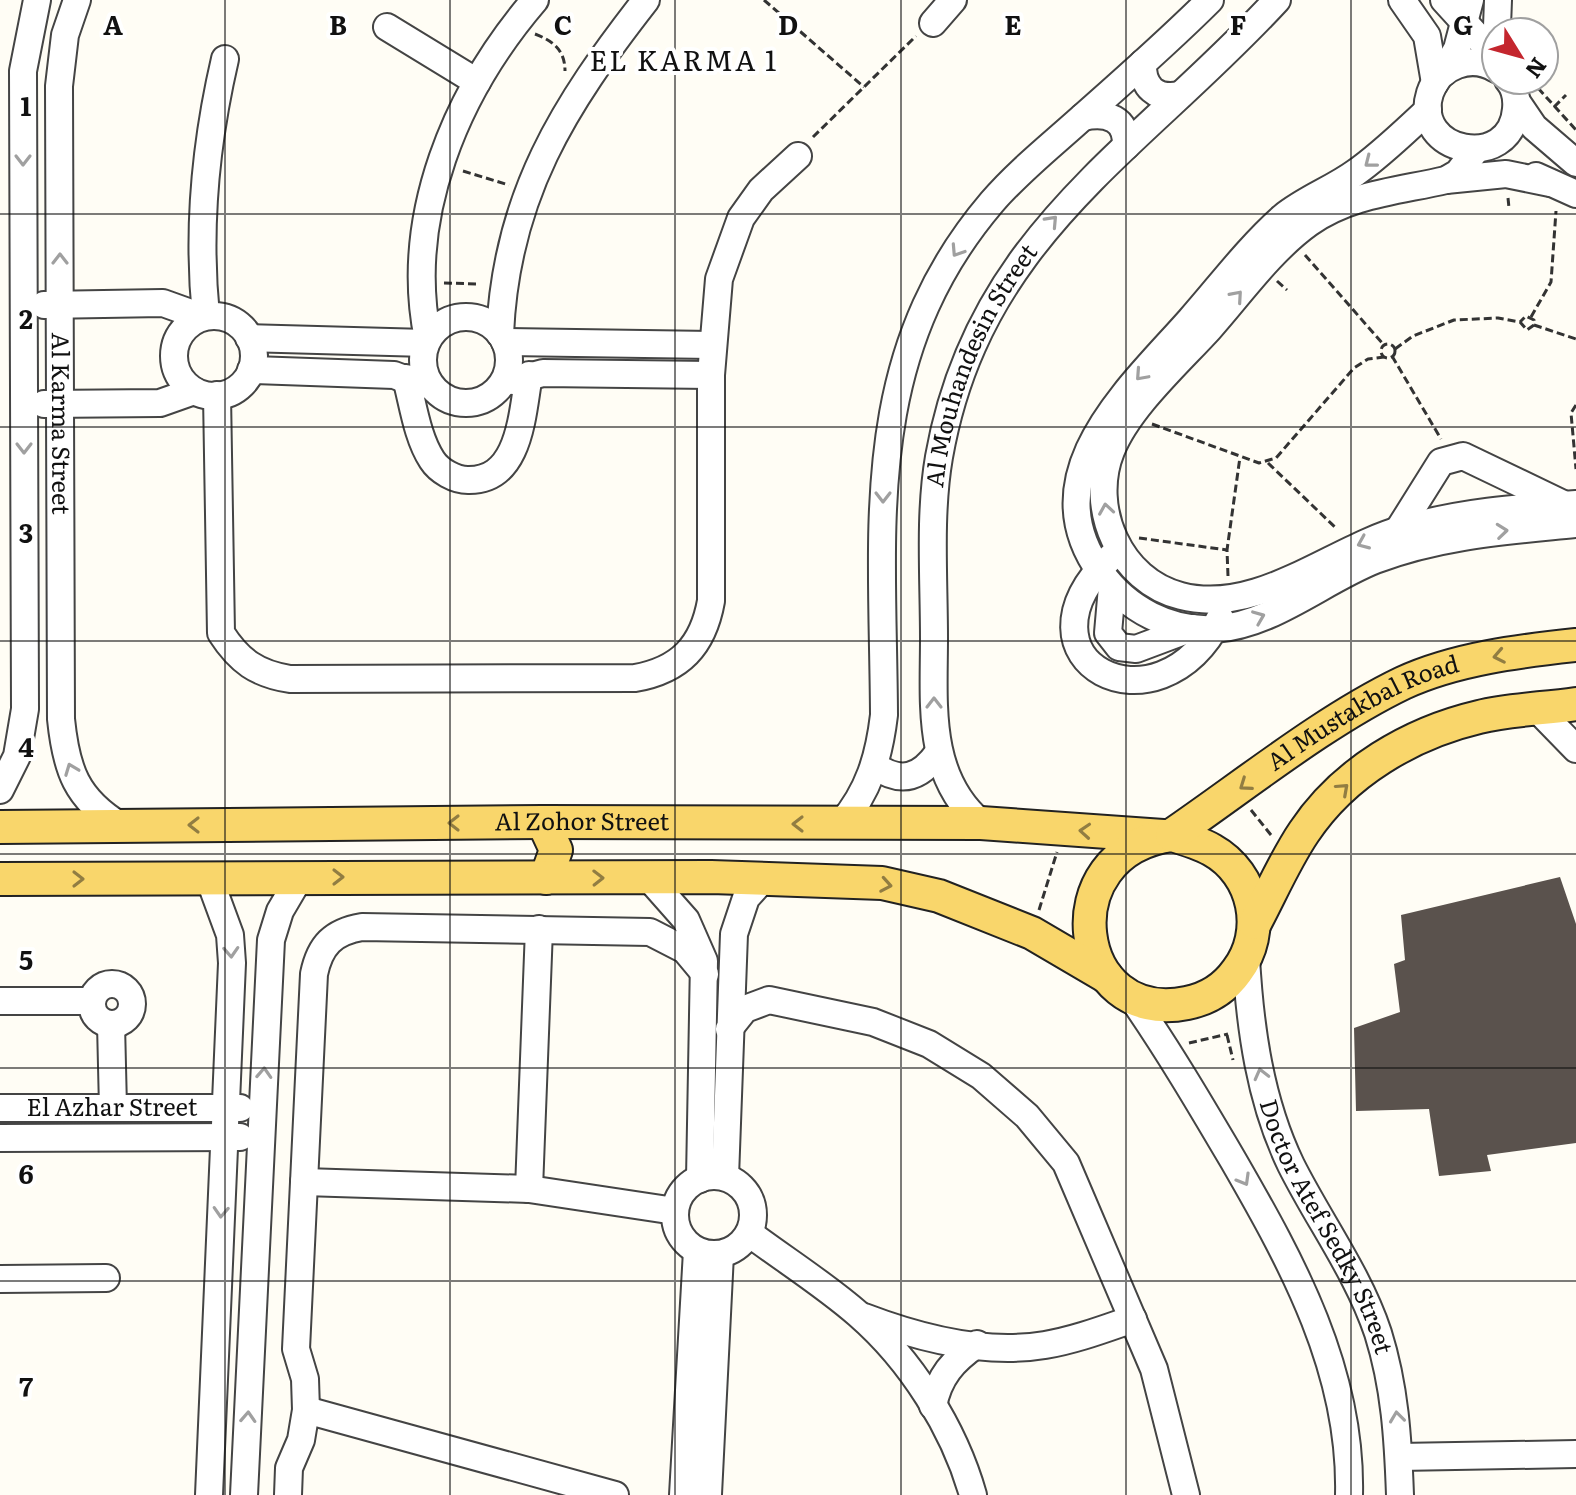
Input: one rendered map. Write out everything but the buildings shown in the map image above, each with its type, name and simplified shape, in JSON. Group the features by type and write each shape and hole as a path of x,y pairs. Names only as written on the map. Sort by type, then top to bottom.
{"main road":[{"name":"Al Mustakbal Road","path":"1168,836 1340,719 1404,683 1459,664 1576,645"},
{"name":"Al Mustakbal Road","path":"1255,923 1306,830 1334,797 1374,762 1416,736 1481,716 1576,704"},
{"name":"Al Zohor Street","path":"0,827 543,822 981,823 1168,836"},
{"path":"543,822 556,850 546,878"},
{"path":"0,879 648,877 882,883 939,896 1032,933 1118,986 1162,1005 1195,1001 1224,985 1246,958 1255,923 1247,888 1226,859 1211,849 1168,836 1124,853 1110,865 1091,897 1088,934 1093,952 1118,986"}],"street":[{"name":"Al Karma Street","path":"0,790 17,756 25,709 23,71 37,0"},
{"name":"Al Karma Street","path":"77,0 65,35 59,86 61,719 64,752 76,783 96,811 121,826"},
{"path":"493,393 508,370 503,338 504,289 516,235 547,143 572,100 646,0"},
{"path":"841,824 857,806 875,766 884,715 883,484 889,423 899,377 926,305 956,251 993,201 1210,0"},
{"name":"Al Mouhandesin Street","path":"981,823 964,808 938,753 934,724 934,518 939,458 953,393 978,330 1025,253 1126,146 1277,0"},
{"path":"1402,0 1427,36 1439,77"},
{"path":"1444,0 1468,12 1480,30"},
{"path":"440,394 425,371 427,341 421,284 422,241 429,205 457,121 477,82 538,11"},
{"path":"1468,12 1457,49 1439,77 1428,110 1353,175 1285,216 1177,349 1118,436 1106,467 1103,501 1115,541 1155,585 1178,596 1203,601 1229,600 1266,588 1399,529 1481,510 1572,511"},
{"path":"387,27 477,82"},
{"path":"204,317 202,205 210,131 225,59"},
{"path":"1439,77 1458,64 1473,61 1480,63"},
{"path":"1143,63 1147,87 1156,95 1180,95"},
{"path":"1446,180 1478,150 1497,143 1509,132 1516,118 1518,96"},
{"path":"1522,96 1534,127 1576,163"},
{"path":"1428,110 1433,126 1443,140 1458,148 1478,150 1561,187"},
{"path":"1083,117 1106,114 1116,118 1123,127 1126,146"},
{"path":"205,393 221,633 248,666 268,676 290,679 635,678 658,674 679,663 696,646 707,625 711,601 712,345 717,290 728,248 741,218 761,190 794,158"},
{"path":"1561,187 1506,174 1446,180 1354,200 1319,217 1291,238 1105,417 1091,440 1077,492 1079,519 1086,545 1105,578 1148,614 1203,628 1262,617 1361,567 1417,547 1572,511"},
{"path":"24,305 163,303 204,317 223,317 239,324 249,338 253,354 251,370 231,392 205,393 160,403 24,404"},
{"path":"204,317 188,325 178,337 174,351 175,367 182,380 205,393"},
{"path":"427,341 437,328 463,317 490,324 503,338 712,345"},
{"path":"249,338 427,341"},
{"path":"251,370 394,375 466,403 529,375 711,375"},
{"path":"406,378 433,463 448,475 466,481 485,478 501,468 512,452 529,375"},
{"path":"1399,529 1441,462 1451,457 1463,456 1572,511"},
{"path":"1105,578 1115,541"},
{"path":"1105,578 1085,585 1074,622 1084,659 1097,673 1113,679 1132,681 1168,672 1199,650 1203,628 1229,600"},
{"path":"1538,710 1576,749"},
{"path":"875,766 891,777 910,778 927,769 938,753"},
{"path":"244,1495 271,940 280,911 300,877"},
{"path":"648,877 688,922 698,940 705,974 721,1020"},
{"path":"209,878 230,935 225,1137 209,1495"},
{"path":"712,1178 721,1020 736,921 746,898 764,878"},
{"path":"688,922 736,921"},
{"path":"288,1495 289,1468 301,1440 306,1410 305,1379 296,1349 314,974 317,955 328,940 343,930 362,927 650,932 685,950 705,974"},
{"path":"529,1189 539,929"},
{"name":"Doctor Atef Sedky Street","path":"1246,958 1251,1029 1260,1073 1290,1163 1355,1282 1377,1330 1396,1407 1400,1495"},
{"name":"Doctor Atef Sedky Street","path":"1118,986 1167,1048 1287,1253 1328,1353 1350,1459 1349,1495"},
{"path":"0,1001 92,1001 94,1012 101,1021 111,1024 113,1108"},
{"path":"721,1020 735,1017 756,1003 782,1002 873,1022 929,1044 981,1076 1027,1116 1066,1163 1154,1369 1186,1495"},
{"path":"7,1108 8,1138"},
{"name":"El Azhar Street","path":"7,1108 262,1109"},
{"name":"El Azhar Street","path":"8,1138 261,1137"},
{"path":"712,1178 747,1193 753,1220 742,1243 709,1252 680,1235 675,1211 688,1186 712,1178"},
{"path":"304,1182 529,1189 675,1211"},
{"path":"749,1233 859,1315 894,1352 933,1406 956,1449 973,1495"},
{"path":"697,1495 709,1252"},
{"path":"0,1279 106,1278"},
{"path":"859,1315 916,1335 977,1344 1041,1346 1133,1319"},
{"path":"933,1406 936,1391 951,1364 977,1344"},
{"path":"306,1410 615,1495"},
{"path":"1399,1457 1576,1454"}],"path":[{"path":"764,0 864,87"},
{"path":"538,11 531,33 555,44 562,53 565,75"},
{"path":"794,158 942,12"},
{"path":"1554,107 1566,95"},
{"path":"1535,96 1554,107 1576,130"},
{"path":"465,160 461,170 509,185"},
{"path":"1531,317 1546,295 1554,269 1561,187"},
{"path":"1291,238 1384,345 1395,349"},
{"path":"421,284 454,282 504,289"},
{"path":"1520,322 1522,317 1531,317"},
{"path":"1531,317 1534,325"},
{"path":"1392,356 1395,349 1423,331 1454,320 1498,318 1520,322 1527,330 1534,325"},
{"path":"1534,325 1576,339"},
{"path":"1384,345 1384,357"},
{"path":"1268,463 1276,458 1354,368 1368,359 1392,356"},
{"path":"1392,356 1451,457"},
{"path":"1576,405 1571,413 1576,469"},
{"path":"1131,418 1240,457 1268,463 1355,546"},
{"path":"1229,600 1227,550 1240,457"},
{"path":"1115,541 1227,550"},
{"path":"1235,792 1289,857"},
{"path":"1032,933 1064,829"},
{"path":"1167,1048 1251,1029"}],"district":[{"name":"EL KARMA 1","path":"684,61"}]}
